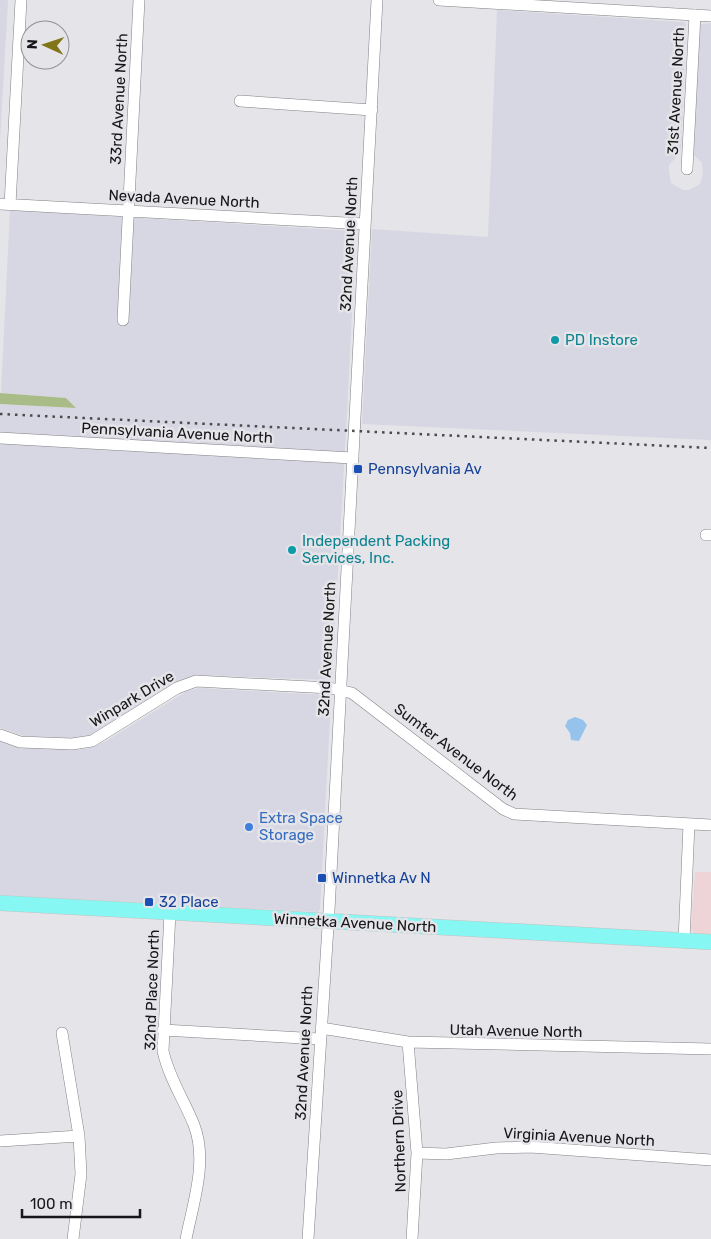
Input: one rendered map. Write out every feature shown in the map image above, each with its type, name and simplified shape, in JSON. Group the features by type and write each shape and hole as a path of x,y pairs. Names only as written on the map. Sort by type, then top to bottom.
{"main road":[{"name":"Winnetka Avenue North","path":"0,903 711,942"}],"street":[{"path":"5,204 21,0"},
{"name":"33rd Avenue North","path":"123,320 139,0"},
{"name":"32nd Avenue North","path":"308,1239 328,922 377,0"},
{"path":"439,0 711,16"},
{"name":"31st Avenue North","path":"687,169 695,15"},
{"path":"240,101 372,110"},
{"name":"Nevada Avenue North","path":"5,204 365,224"},
{"name":"Pennsylvania Avenue North","path":"0,438 352,458"},
{"name":"Winpark Drive","path":"0,735 20,742 72,744 92,741 177,688 196,682 340,690"},
{"name":"Sumter Avenue North","path":"340,690 352,693 503,809 514,814 711,825"},
{"path":"684,941 689,824"},
{"name":"32nd Place North","path":"170,913 163,1051 167,1068 195,1127 199,1144 198,1178 186,1239"},
{"name":"Utah Avenue North","path":"163,1030 320,1033 408,1042 711,1049"},
{"path":"62,1033 79,1136 81,1174 73,1239"},
{"name":"Northern Drive","path":"408,1042 417,1153 412,1239"},
{"path":"0,1141 79,1136"},
{"name":"Virginia Avenue North","path":"417,1153 446,1154 496,1148 530,1147 711,1160"}],"shaded area":[{"path":"0,0 8,0 0,142"},
{"path":"497,10 683,22 686,24 681,152 669,165 671,183 683,190 689,190 700,184 703,175 702,163 694,155 693,149 699,27 702,24 711,23 711,440 362,424 372,229 488,237"},
{"path":"10,210 354,231 356,234 347,413 332,678 330,680 196,675 171,685 91,735 74,738 24,736 0,728 0,404 76,408 66,398 1,393"},
{"path":"200,688 325,695 331,699 320,909 318,912 0,895 0,740 16,747 77,750 90,748 106,741 187,691"},
{"path":"695,872 711,872 711,934 695,934 691,928"}],"green space":[{"path":"0,393 66,398 76,408 0,404"}],"water":[{"path":"575,717 583,720 587,725 579,741 571,740 570,733 565,726 568,720"}],"railway":[{"path":"0,414 711,448"}],"place":[{"name":"PD Instore","path":"555,340"},
{"name":"Pennsylvania Av","path":"358,469"},
{"name":"Independent Packing Services, Inc.","path":"292,550"},
{"name":"Extra Space Storage","path":"249,827"},
{"name":"Winnetka Av N","path":"322,878"},
{"name":"32 Place","path":"149,902"}]}
